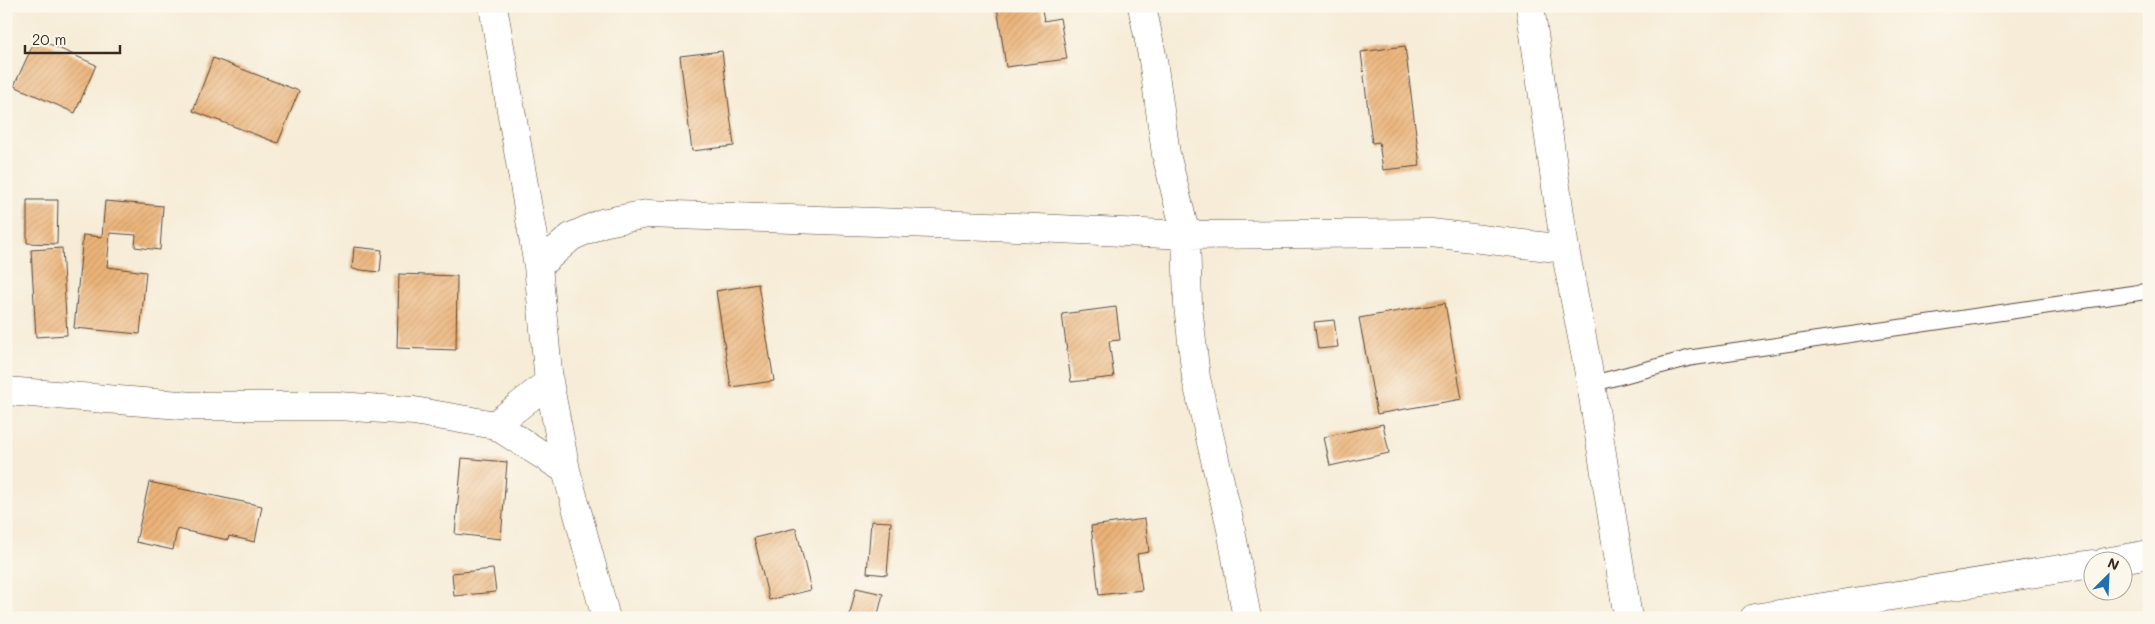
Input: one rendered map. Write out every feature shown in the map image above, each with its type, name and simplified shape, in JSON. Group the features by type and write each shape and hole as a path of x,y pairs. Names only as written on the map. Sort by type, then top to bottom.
{"street":[{"path":"493,6 538,266 548,382 566,470 606,618"},
{"path":"1142,6 1153,60 1166,154 1186,235 1188,305 1196,378 1230,524 1247,618"},
{"path":"1530,6 1565,249 1591,384 1628,618"},
{"path":"538,266 571,238 602,223 647,214 1186,235 1431,233 1565,249"},
{"path":"495,425 548,382"},
{"path":"6,391 192,406 338,406 414,411 495,425 566,470"},
{"path":"2132,557 2149,554"},
{"path":"1754,618 2082,566"}],"lane":[{"path":"1591,384 1690,358 2149,291"}],"building":[{"path":"997,6 1041,6 1044,21 1060,18 1067,59 1006,67"},
{"path":"36,38 96,65 75,113 14,86"},
{"path":"1405,46 1420,166 1383,170 1379,142 1372,143 1361,52"},
{"path":"722,51 734,146 692,151 680,56"},
{"path":"213,58 299,91 278,143 193,111"},
{"path":"27,200 58,200 57,244 27,243"},
{"path":"105,201 163,206 160,250 135,247 136,235 110,233 107,267 146,272 140,334 74,328 83,235 102,237"},
{"path":"354,247 382,250 380,272 352,269"},
{"path":"62,248 67,335 36,337 31,250"},
{"path":"399,274 457,276 456,350 397,348"},
{"path":"758,284 774,381 731,387 716,291"},
{"path":"1445,303 1462,399 1377,414 1359,318"},
{"path":"1116,307 1120,340 1109,341 1114,377 1071,382 1062,314"},
{"path":"1334,320 1338,347 1318,349 1314,322"},
{"path":"1383,424 1389,453 1330,466 1324,437"},
{"path":"462,458 507,462 501,539 455,534"},
{"path":"149,482 262,506 255,542 229,536 228,540 177,529 173,550 136,542"},
{"path":"1145,519 1149,552 1137,554 1142,590 1099,595 1091,526"},
{"path":"871,521 891,522 887,575 867,573"},
{"path":"796,528 811,590 769,600 754,538"},
{"path":"493,569 496,592 454,596 452,573"},
{"path":"856,588 883,594 877,618 849,618"}]}
